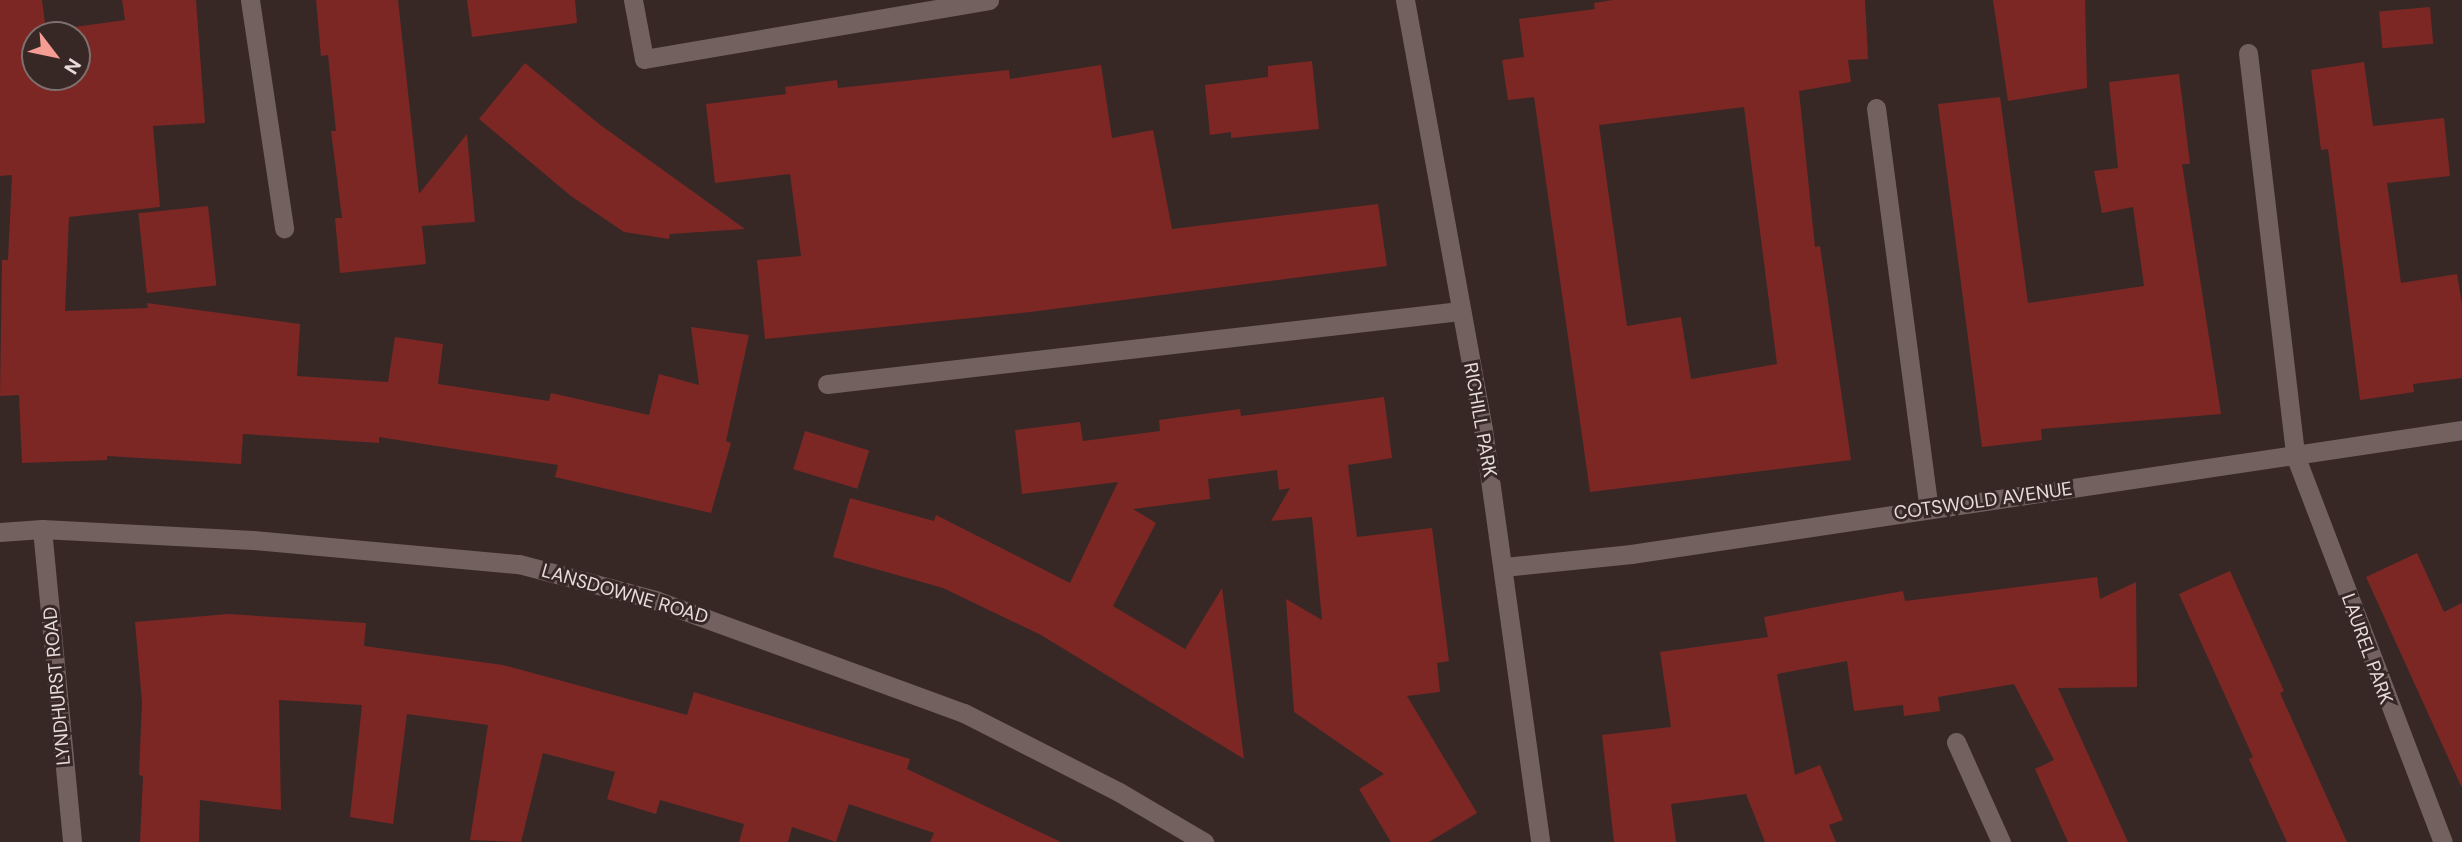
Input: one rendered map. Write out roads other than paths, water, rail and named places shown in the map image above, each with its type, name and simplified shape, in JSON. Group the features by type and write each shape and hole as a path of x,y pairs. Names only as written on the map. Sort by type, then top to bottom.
{"street":[{"path":"250,0 284,228"},
{"path":"633,0 644,59 989,0"},
{"name":"RICHILL PARK","path":"1405,0 1504,567 1540,842"},
{"name":"LAUREL PARK","path":"2248,52 2295,455 2443,842"},
{"path":"1876,108 1929,509"},
{"path":"827,384 1460,311"},
{"name":"COTSWOLD AVENUE","path":"1504,567 1631,554 2462,430"},
{"name":"LANSDOWNE ROAD","path":"0,532 42,529 253,540 519,564 643,597 775,640 964,713 1119,792 1203,842"},
{"name":"LYNDHURST ROAD","path":"42,529 72,842"},
{"path":"1956,742 2001,842"}]}
